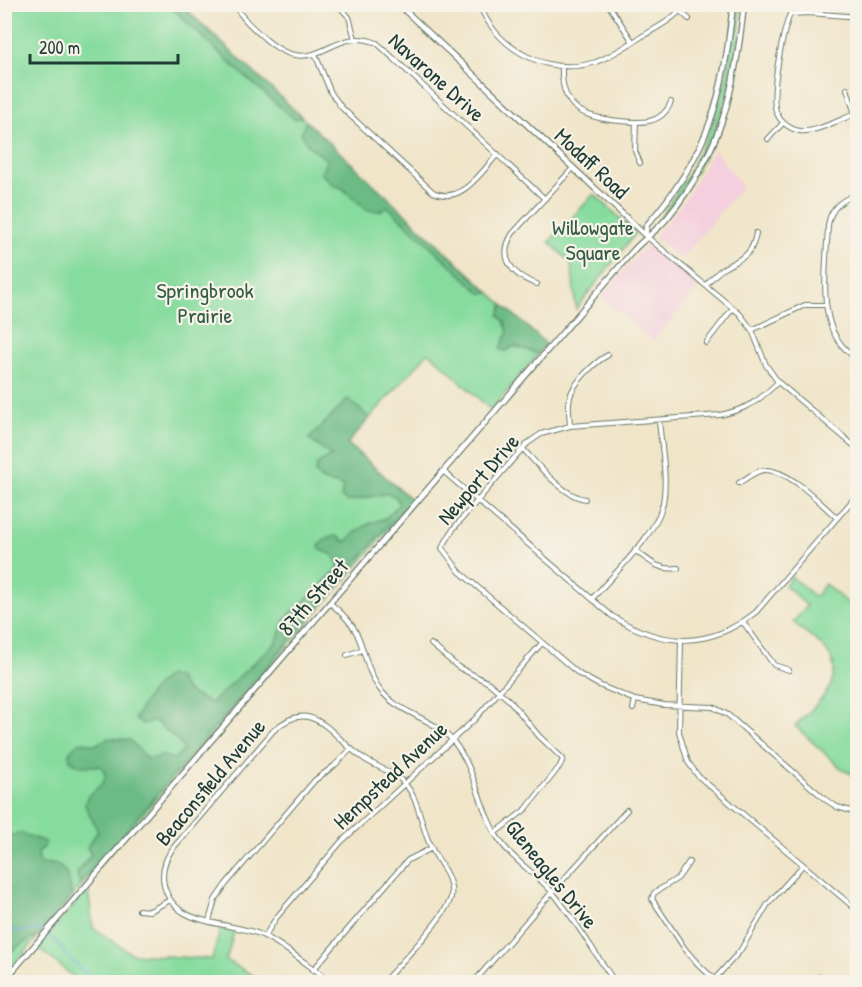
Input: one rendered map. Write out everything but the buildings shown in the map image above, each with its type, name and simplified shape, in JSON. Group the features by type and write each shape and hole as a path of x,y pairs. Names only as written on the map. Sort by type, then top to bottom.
{"street":[{"name":"Navarone Drive","path":"234,4 246,20 282,52 300,56 315,54 356,39 367,40 383,47 545,199"},
{"path":"337,4 349,17 356,39"},
{"name":"Modaff Road","path":"398,4 646,236 747,321 766,365 778,382 858,449"},
{"path":"479,4 491,27 511,47 535,60 562,66 597,61 633,42 680,11 685,4"},
{"path":"608,4 633,42"},
{"name":"87th Street","path":"646,236 646,226 685,175 711,123 723,81 733,4"},
{"name":"87th Street","path":"4,981 646,236 654,233 684,196 719,132 734,80 744,4"},
{"path":"680,11 689,19"},
{"path":"847,89 856,113 807,130 799,130 783,123 776,112 775,95 782,38 790,14 810,13 858,17"},
{"path":"315,54 331,93 342,108 433,192 446,197 458,194 468,187 498,154"},
{"path":"562,66 561,80 566,95 581,112 599,119 653,121 663,114 671,102"},
{"path":"636,122 635,151 640,163"},
{"path":"768,139 783,123"},
{"path":"537,284 522,278 513,270 507,260 506,247 513,233 573,168"},
{"path":"858,194 845,198 830,214 826,305 837,339 858,360"},
{"path":"706,285 718,272 747,255 753,246 756,233"},
{"path":"752,330 805,305 826,305"},
{"path":"706,343 733,308"},
{"path":"570,426 571,392 593,366 608,355"},
{"name":"Newport Drive","path":"778,382 765,394 739,411 720,415 570,426 542,434 523,449 477,501 454,528 442,548 460,572 579,674 635,700 713,708 728,716 826,801 858,813"},
{"path":"592,599 635,550 658,519 663,502 664,484 659,420"},
{"path":"523,449 563,488 576,496 585,498"},
{"path":"740,483 752,474 763,470 789,477 837,518"},
{"path":"443,471 612,616 634,630 681,641 714,635 743,622 766,602 858,494"},
{"path":"635,550 659,568 669,570 678,568"},
{"name":"Gleneagles Drive","path":"330,603 348,620 357,633 368,668 380,690 399,706 434,725 452,740 471,770 484,810 495,833 514,858 552,892 615,982"},
{"path":"743,622 774,665 789,670"},
{"path":"681,641 679,732 688,762 698,776 858,910"},
{"name":"Hempstead Avenue","path":"265,936 276,918 341,842 500,693 542,643"},
{"path":"432,644 458,667 489,683 516,707 539,736 563,759 526,809 495,833"},
{"path":"347,655 362,650"},
{"path":"633,709 635,700"},
{"name":"Beaconsfield Avenue","path":"170,900 163,877 167,857 279,726 301,715 327,726 366,760 405,783"},
{"path":"209,921 215,900 226,884 315,780 351,749"},
{"path":"383,982 443,913 451,893 449,881 432,848 414,796 405,783"},
{"path":"474,982 627,810"},
{"path":"313,970 404,864 432,848"},
{"path":"689,862 678,878 654,894 652,898 685,949 714,981 740,951 768,904 803,865"},
{"path":"139,910 150,911 170,900 183,913 265,936 332,982"},
{"path":"816,982 820,977"}],"shaded area":[{"path":"714,149 742,186 681,259 654,237 686,198"},
{"path":"648,243 700,285 653,341 601,297"}],"green space":[{"name":"Springbrook Prairie","path":"5,5 181,5 546,345 491,410 429,352 347,443 413,501 5,975"},
{"path":"169,5 181,5 302,117 294,119 233,66"},
{"path":"736,5 740,5 736,57 724,108 704,156 691,179 653,229 688,175 713,123 727,74"},
{"path":"306,121 490,293 481,293 387,206 380,211 367,210 342,188 333,185 321,173 327,160 308,145 301,133"},
{"name":"Willowgate Square","path":"594,194 635,234 576,309 571,263 549,242"},
{"path":"503,305 546,344 538,354 515,346 506,351 500,349 508,332 499,315"},
{"path":"348,399 370,418 347,444 413,501 404,507 80,884 77,873 91,855 87,847 98,831 85,805 87,797 102,783 105,775 100,766 80,766 70,760 69,753 72,749 80,743 95,745 108,738 130,740 147,759 163,756 174,759 184,750 179,742 155,721 142,724 135,719 153,690 168,676 178,677 187,691 211,703 276,642 286,618 336,571 339,566 333,555 321,550 319,546 325,539 336,536 346,542 370,523 386,518 399,504 396,497 388,493 347,502 341,497 343,486 321,480 315,473 317,465 331,456 309,439"},
{"path":"792,577 815,597 825,584 857,611 857,776 843,770 795,726 820,701 832,681 834,671 832,660 825,649 793,622 807,606 785,585"},
{"path":"20,833 45,842 45,846 38,853 40,864 49,863 65,871 72,897 35,939 33,937 10,952 5,959 5,839"},
{"path":"88,889 93,928 132,954 212,959 221,927 235,929 226,960 264,982 80,982 37,947"}],"waterway":[{"path":"4,928 21,932 36,929 44,932"},
{"path":"48,935 93,982"}]}
